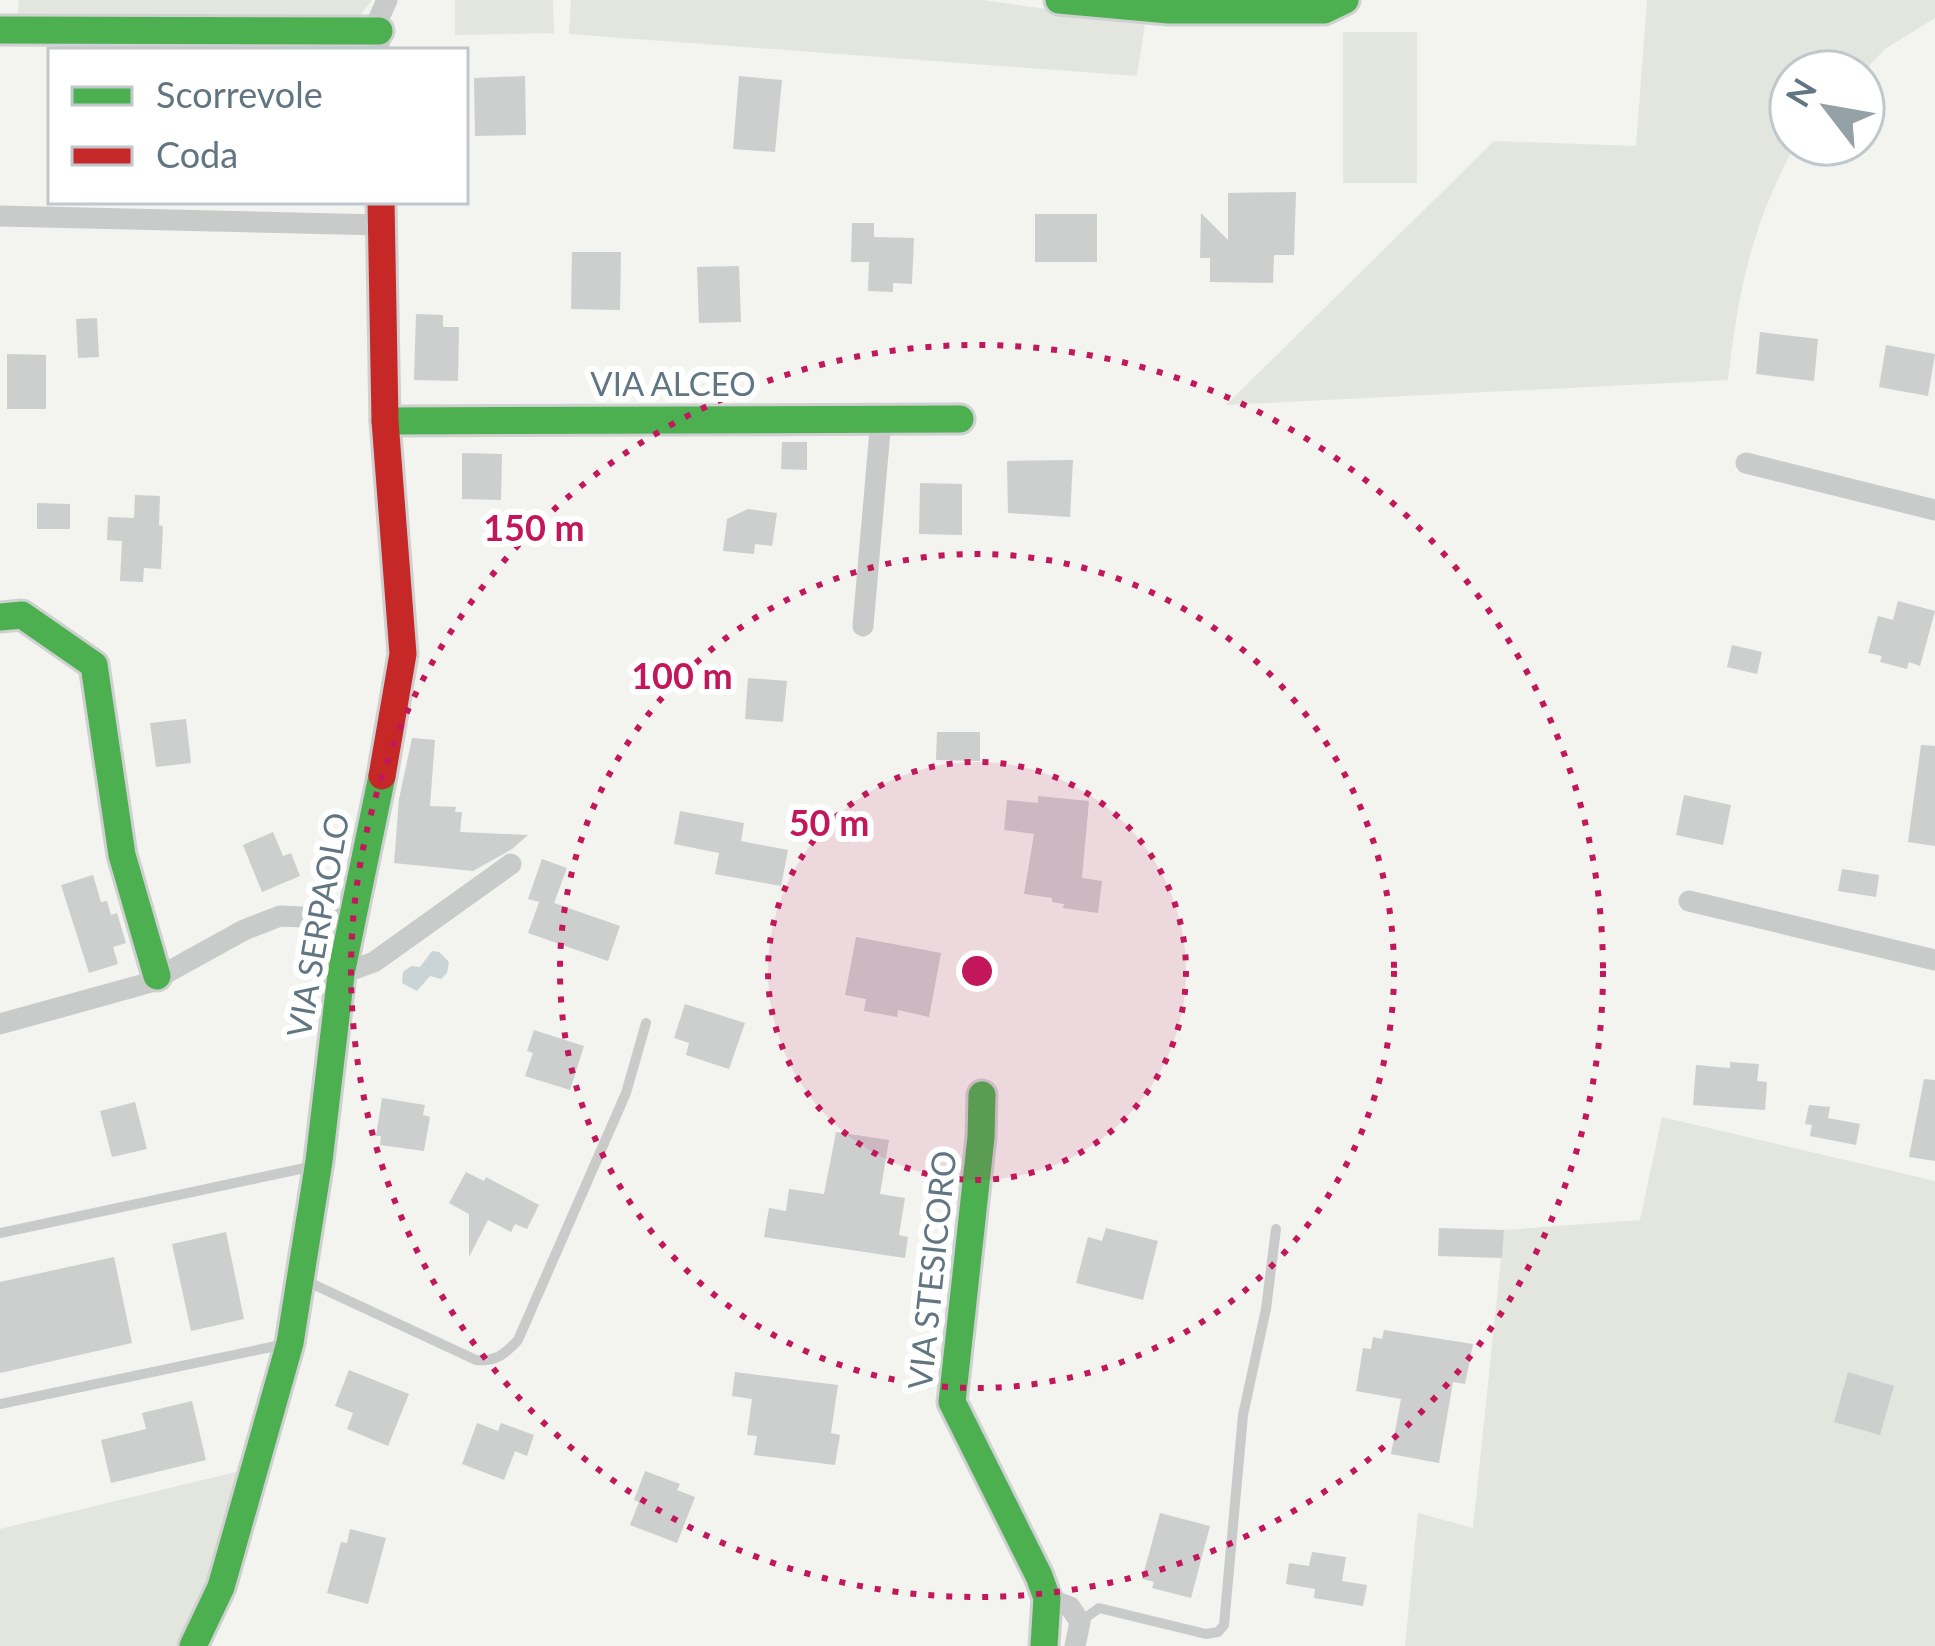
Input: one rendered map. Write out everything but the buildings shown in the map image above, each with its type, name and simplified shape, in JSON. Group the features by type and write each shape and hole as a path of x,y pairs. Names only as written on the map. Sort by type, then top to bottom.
{"street":[{"path":"0,30 379,41 379,19 386,0"},
{"path":"1059,0 1169,10 1324,10 1345,0"},
{"path":"0,216 381,213"},
{"name":"VIA SERPAOLO","path":"193,1646 221,1587 290,1343 303,1280 340,974 394,724 403,654 385,421 381,213"},
{"name":"VIA ALCEO","path":"385,421 960,418"},
{"path":"863,626 880,419"},
{"path":"1746,463 1935,510"},
{"path":"0,616 22,615 94,665 122,855 157,976"},
{"path":"340,974 374,962 511,864"},
{"path":"1689,901 1935,960"},
{"path":"0,1024 148,983 244,930 280,916 350,919"},
{"name":"VIA STESICORO","path":"982,1095 952,1402 1047,1598 1044,1646"},
{"path":"1047,1598 1070,1607 1080,1622 1076,1646"}],"lane":[{"path":"303,1280 476,1360 499,1358 508,1352 518,1340 626,1093 646,1023"},
{"path":"0,1233 317,1166"},
{"path":"1080,1622 1099,1608 1206,1634 1224,1625 1244,1414 1266,1309 1276,1229"},
{"path":"0,1404 290,1343"}],"shaded area":[{"path":"19,0 372,0 357,20 17,20"},
{"path":"455,0 553,0 554,33 455,35"},
{"path":"571,0 983,0 1145,23 1137,76 569,34"},
{"path":"1647,0 1935,0 1935,18 1887,48 1767,48 1767,168 1784,168 1749,258 1728,380 1226,405 1494,141 1636,146"},
{"path":"1343,32 1417,32 1417,183 1343,183"},
{"path":"432,951 449,962 447,973 441,979 430,976 417,991 402,983 403,972 420,967"},
{"path":"1662,1117 1935,1181 1935,1646 1405,1646 1418,1513 1473,1528 1504,1230 1640,1220"},
{"path":"244,1470 189,1632 176,1646 0,1646 0,1529"}],"traffic: fast":[{"path":"1059,0 1169,10 1324,10 1345,0"},
{"path":"0,30 379,31"},
{"path":"385,421 960,419"},
{"path":"0,617 22,615 94,665 122,855 157,976"},
{"path":"193,1646 221,1587 290,1343 319,1161 341,974 382,776"},
{"path":"982,1095 952,1402 1039,1576 1047,1598 1044,1646"}],"traffic: jam":[{"path":"381,204 385,421 403,654 382,776"}]}
